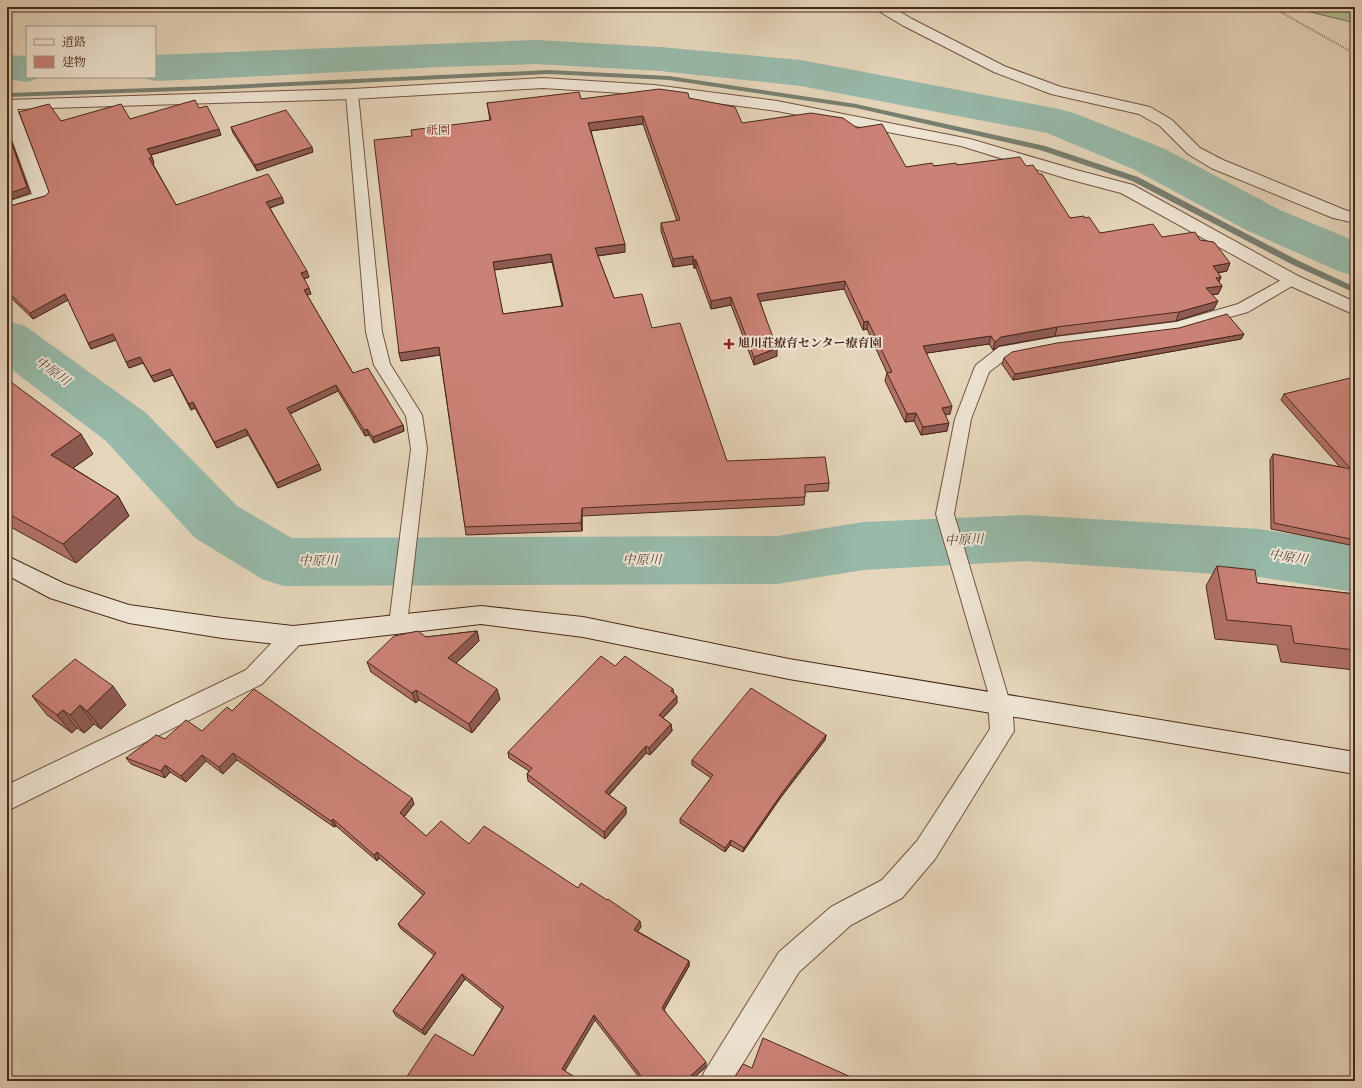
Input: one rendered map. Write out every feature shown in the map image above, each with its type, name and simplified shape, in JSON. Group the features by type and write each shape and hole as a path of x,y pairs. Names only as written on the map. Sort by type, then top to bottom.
{"street":[{"path":"882,7 907,22 999,69 1057,91 1144,110 1166,123 1194,151 1217,164 1339,214 1355,218"},
{"path":"7,207 42,197 7,105 352,94 543,83 654,90 777,106 964,142 1074,175 1127,189 1292,280 1355,309"},
{"path":"7,565 58,591 129,614 222,628 293,636 481,615 583,627 789,670 1000,703 1355,763"},
{"path":"7,799 20,791 254,677 293,636"},
{"path":"714,1081 789,962 841,916 892,890 926,850 1002,731 1000,703"}],"lane":[{"path":"352,94 374,332 382,365 414,415 419,449 398,624"},
{"path":"1000,703 945,514 963,419 982,369 1004,351 1055,342 1176,327 1243,308 1292,280"}],"path":[{"path":"1272,7 1355,54"}],"green space":[{"path":"1290,7 1355,7 1355,23"}],"building":[{"path":"659,89 688,93 689,98 735,107 742,123 811,113 843,118 857,128 882,124 906,167 932,163 934,166 956,163 957,165 1020,157 1026,166 1033,165 1039,174 1042,174 1070,218 1084,216 1085,218 1089,217 1100,233 1153,224 1162,237 1195,232 1200,240 1214,242 1230,263 1213,266 1221,277 1216,278 1222,286 1206,288 1218,301 1179,312 1057,327 1001,337 995,342 991,336 923,346 952,406 942,408 949,423 923,427 916,413 907,414 887,373 892,372 868,321 864,322 845,281 757,294 777,348 754,357 731,297 711,301 696,260 694,260 693,256 673,259 661,223 680,220 643,116 588,123 625,244 595,248 614,298 642,294 652,328 680,323 727,461 825,457 829,483 805,485 805,497 582,508 581,523 465,527 439,347 399,353 374,140 412,136 411,130 491,120 487,103 579,92 581,99","holes":["551,254 563,306 503,314 493,262"]},
{"path":"195,100 199,108 207,106 219,129 147,149 152,157 149,158 176,205 268,174 282,197 266,202 307,271 301,273 309,288 304,290 353,373 368,368 403,425 373,437 367,429 364,430 336,385 287,408 319,464 276,483 246,429 214,442 193,402 189,404 170,369 151,376 140,357 126,362 113,334 88,343 65,294 30,313 7,291 7,207 45,196 49,192 19,112 49,104 61,121 121,104 130,119"},
{"path":"286,110 312,147 255,165 231,127"},
{"path":"7,130 27,187 7,194"},
{"path":"1227,314 1244,334 1015,374 1004,358 1012,352 1057,343 1179,328"},
{"path":"1350,378 1355,383 1355,540 1274,523 1273,454 1351,469 1284,394"},
{"path":"7,379 81,434 51,455 118,496 63,544 7,513"},
{"path":"1217,566 1255,570 1257,583 1355,594 1355,650 1294,643 1291,626 1227,620"},
{"path":"418,631 426,637 477,631 448,658 497,689 469,724 416,690 412,693 367,662 394,636"},
{"path":"601,656 615,666 625,656 673,689 671,691 677,696 659,715 671,724 649,748 646,746 605,792 626,807 604,832 527,774 532,768 508,752"},
{"path":"75,659 113,686 87,711 80,705 70,715 63,710 57,715 32,696"},
{"path":"751,688 826,735 782,793 744,848 731,840 725,848 680,819 713,775 692,760"},
{"path":"254,689 412,798 400,813 426,836 441,821 469,844 484,826 578,888 581,883 607,900 608,899 640,921 634,930 689,961 662,1008 706,1062 685,1081 645,1081 594,1015 562,1069 581,1081 404,1081 435,1034 473,1056 504,1007 462,974 422,1030 393,1011 436,953 398,924 425,893 377,852 374,855 333,819 331,821 233,753 219,767 202,755 181,776 165,765 161,771 126,758 156,735 165,739 186,720 202,731 227,707 232,711"},
{"path":"763,1038 860,1081 732,1081 743,1064 752,1068"}],"waterway":[{"path":"156,68 536,52 660,59 801,73 1059,122 1149,159 1263,220 1355,260"},
{"path":"7,67 26,69"},
{"path":"7,95 208,88 548,72 669,78 856,106 1042,148 1135,179 1296,263 1355,290"},
{"name":"中原川","path":"7,339 126,427 216,522 283,562 777,560 863,546 1025,538 1259,553 1355,568"}],"place":[{"name":"旭川荘療育センター療育園","path":"729,344"}],"district":[{"name":"祇園","path":"438,131"}]}
